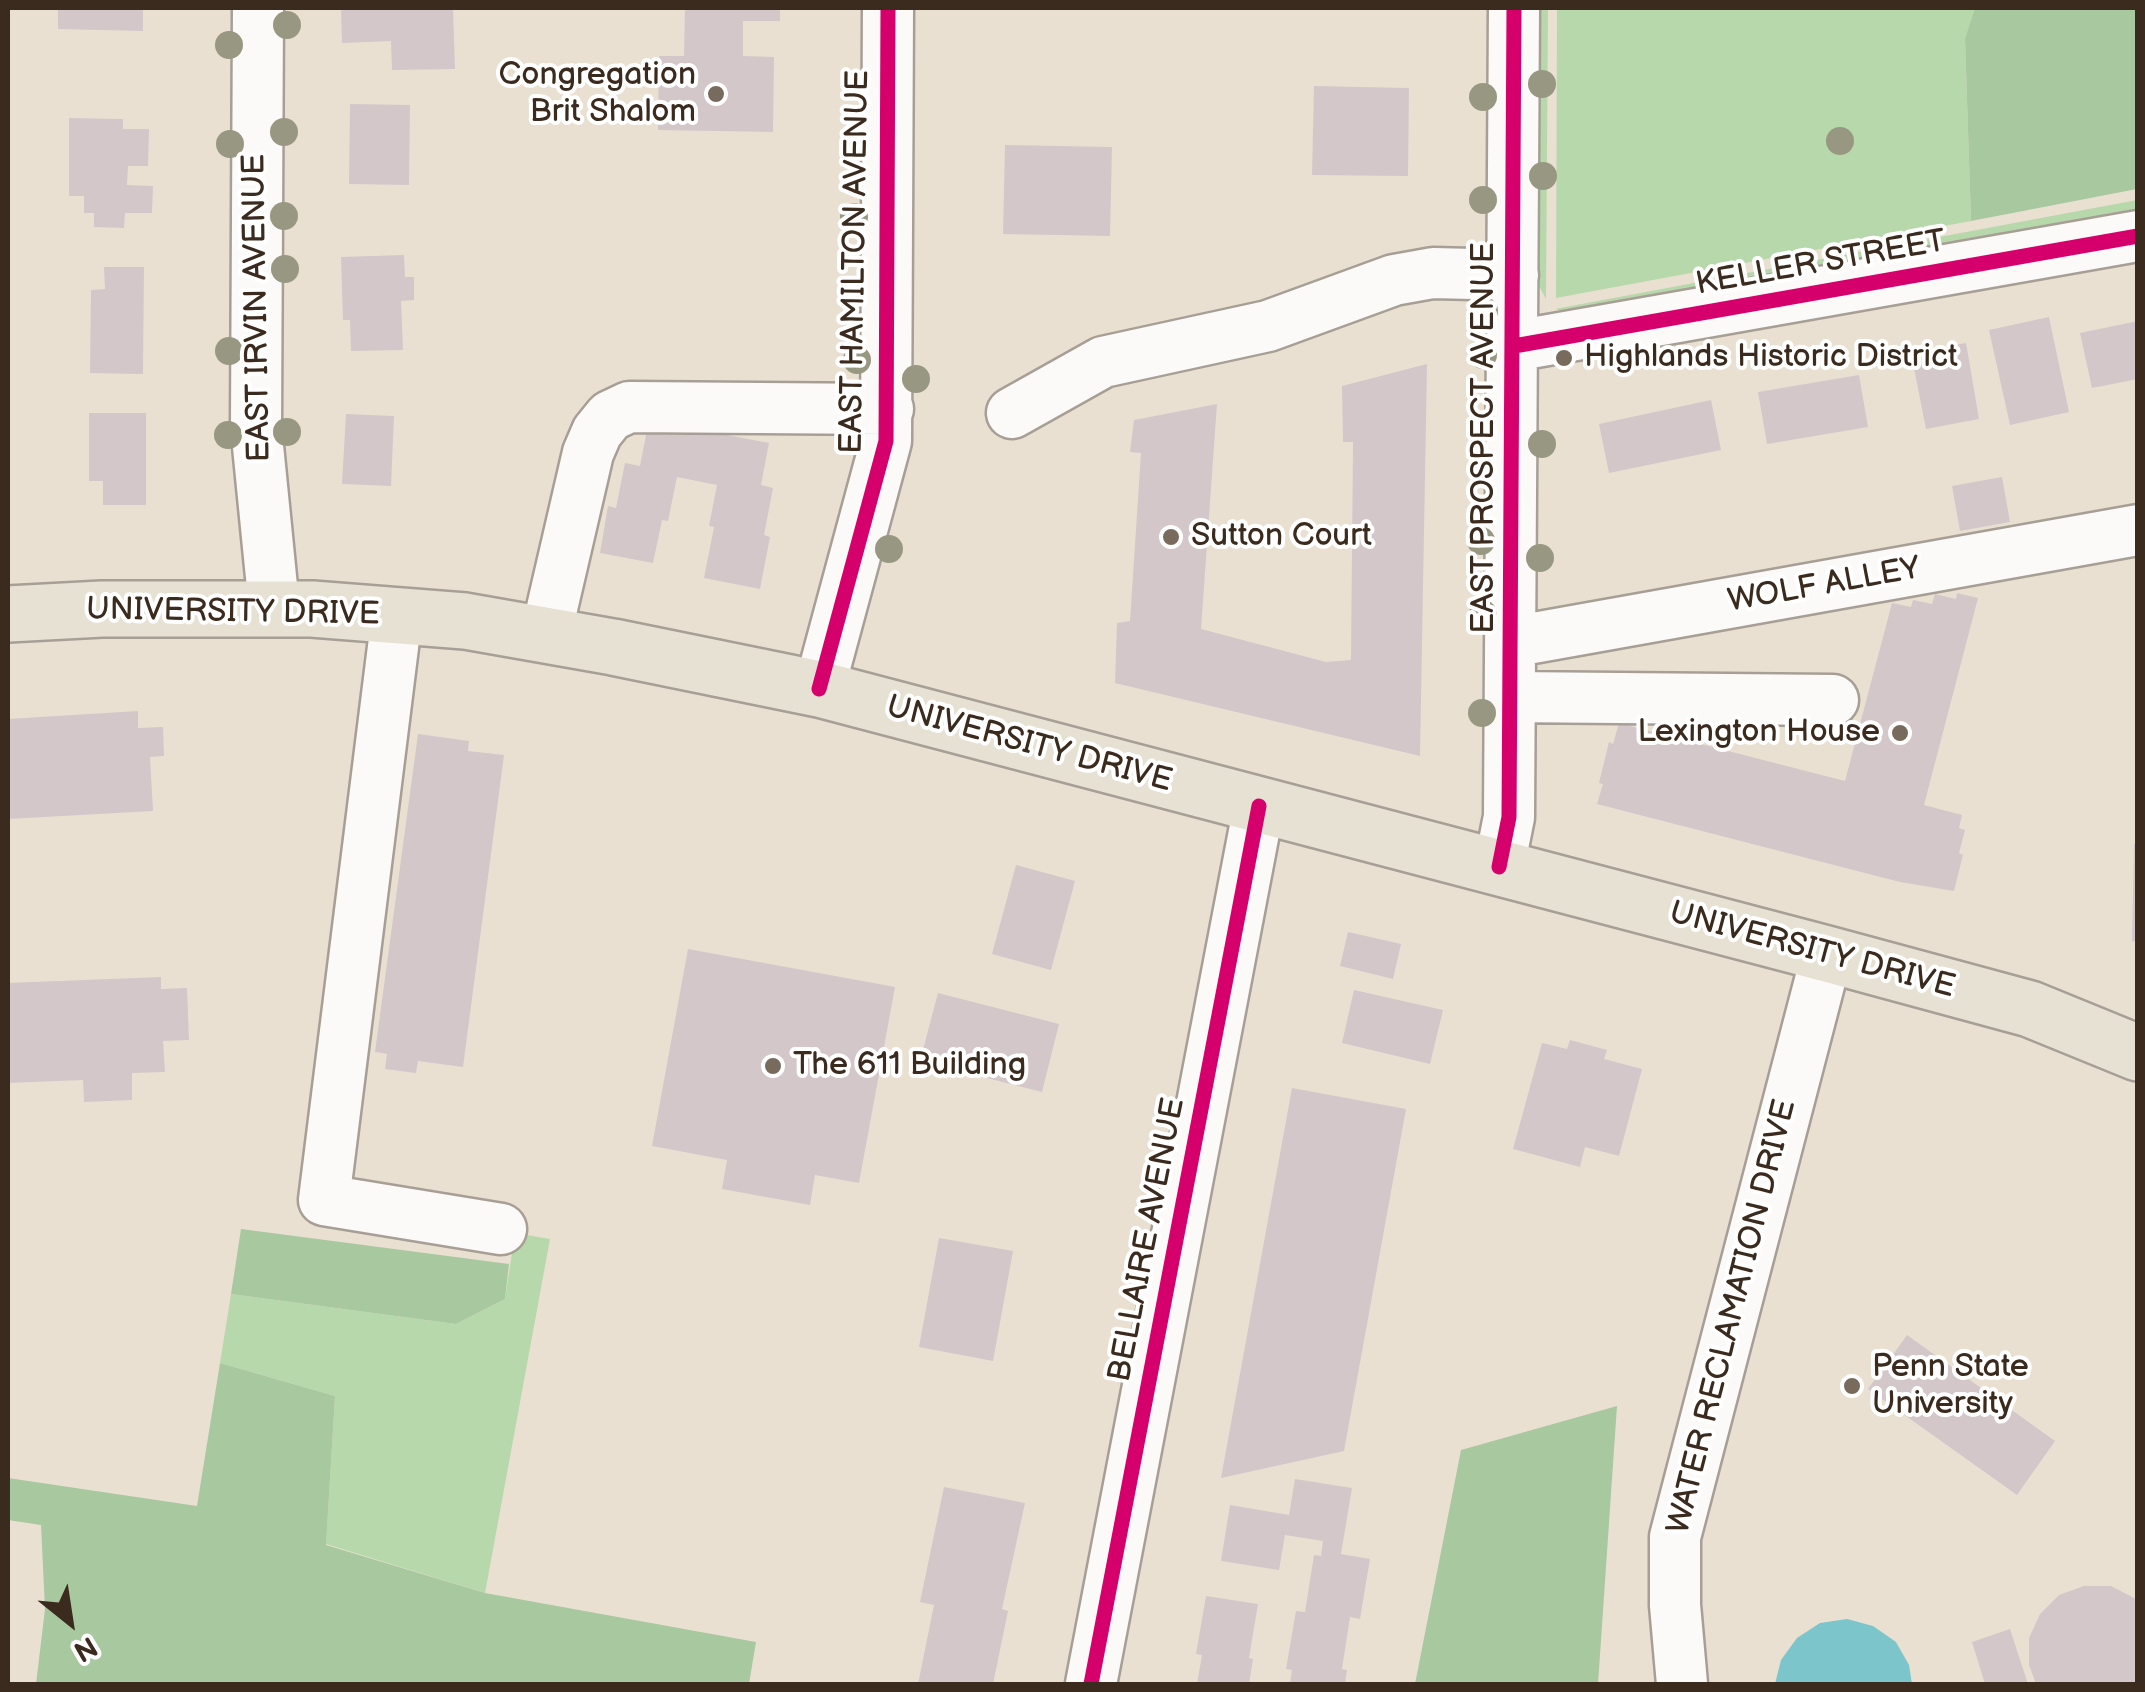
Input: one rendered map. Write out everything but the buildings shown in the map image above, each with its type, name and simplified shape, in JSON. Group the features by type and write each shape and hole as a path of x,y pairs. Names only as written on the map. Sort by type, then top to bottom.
{"main road":[{"name":"UNIVERSITY DRIVE","path":"8,614 274,608 465,621 819,689 2030,1009 2138,1052"},
{"name":"UNIVERSITY DRIVE","path":"2030,1009 2138,1017"}],"street":[{"name":"EAST IRVIN AVENUE","path":"258,8 256,426 274,608"},
{"name":"EAST HAMILTON AVENUE","path":"819,689 882,462 888,410 888,8"},
{"name":"EAST PROSPECT AVENUE","path":"1499,868 1509,817 1514,8"},
{"name":"KELLER STREET","path":"1514,346 2138,236"},
{"path":"1012,413 1103,362 1268,326 1394,280 1433,274 1513,275"},
{"path":"546,634 588,453 602,424 619,410 629,406 888,410"},
{"name":"WOLF ALLEY","path":"1511,642 2138,530"},
{"path":"397,616 324,1200 500,1229"},
{"path":"1510,696 1833,700"},
{"name":"BELLAIRE AVENUE","path":"1091,1684 1258,806"},
{"name":"WATER RECLAMATION DRIVE","path":"1682,1684 1674,1604 1675,1537 1826,954"}],"green space":[{"path":"1539,8 1548,8 1546,299 1538,284"},
{"path":"1557,8 1975,8 1965,38 1971,221 1556,298"},
{"path":"1975,8 2137,8 2137,189 1971,221 1965,38"},
{"path":"2137,200 2137,209 1568,312 1555,309"},
{"path":"241,1229 509,1264 505,1299 456,1324 231,1294"},
{"path":"515,1233 550,1239 485,1593 326,1544 335,1396 220,1363 231,1294 456,1324 505,1299"},
{"path":"220,1363 335,1396 326,1545 485,1593 756,1642 749,1684 36,1684 45,1609 41,1525 8,1520 8,1478 197,1506"},
{"path":"1617,1406 1598,1684 1415,1684 1461,1450"}],"water":[{"path":"1847,1619 1873,1626 1896,1642 1909,1665 1912,1684 1775,1684 1781,1660 1797,1638 1820,1623"}],"cycle path":[{"path":"819,689 886,441 888,8"},
{"path":"1499,867 1509,817 1514,8"},
{"path":"1514,346 2138,236"},
{"path":"1091,1684 1259,806"}],"place":[{"name":"Congregation Brit Shalom","path":"716,94"},
{"name":"Highlands Historic District","path":"1564,358"},
{"name":"Sutton Court","path":"1171,537"},
{"name":"Lexington House","path":"1900,733"},
{"name":"The 611 Building","path":"773,1066"},
{"name":"Penn State University","path":"1852,1386"}]}
